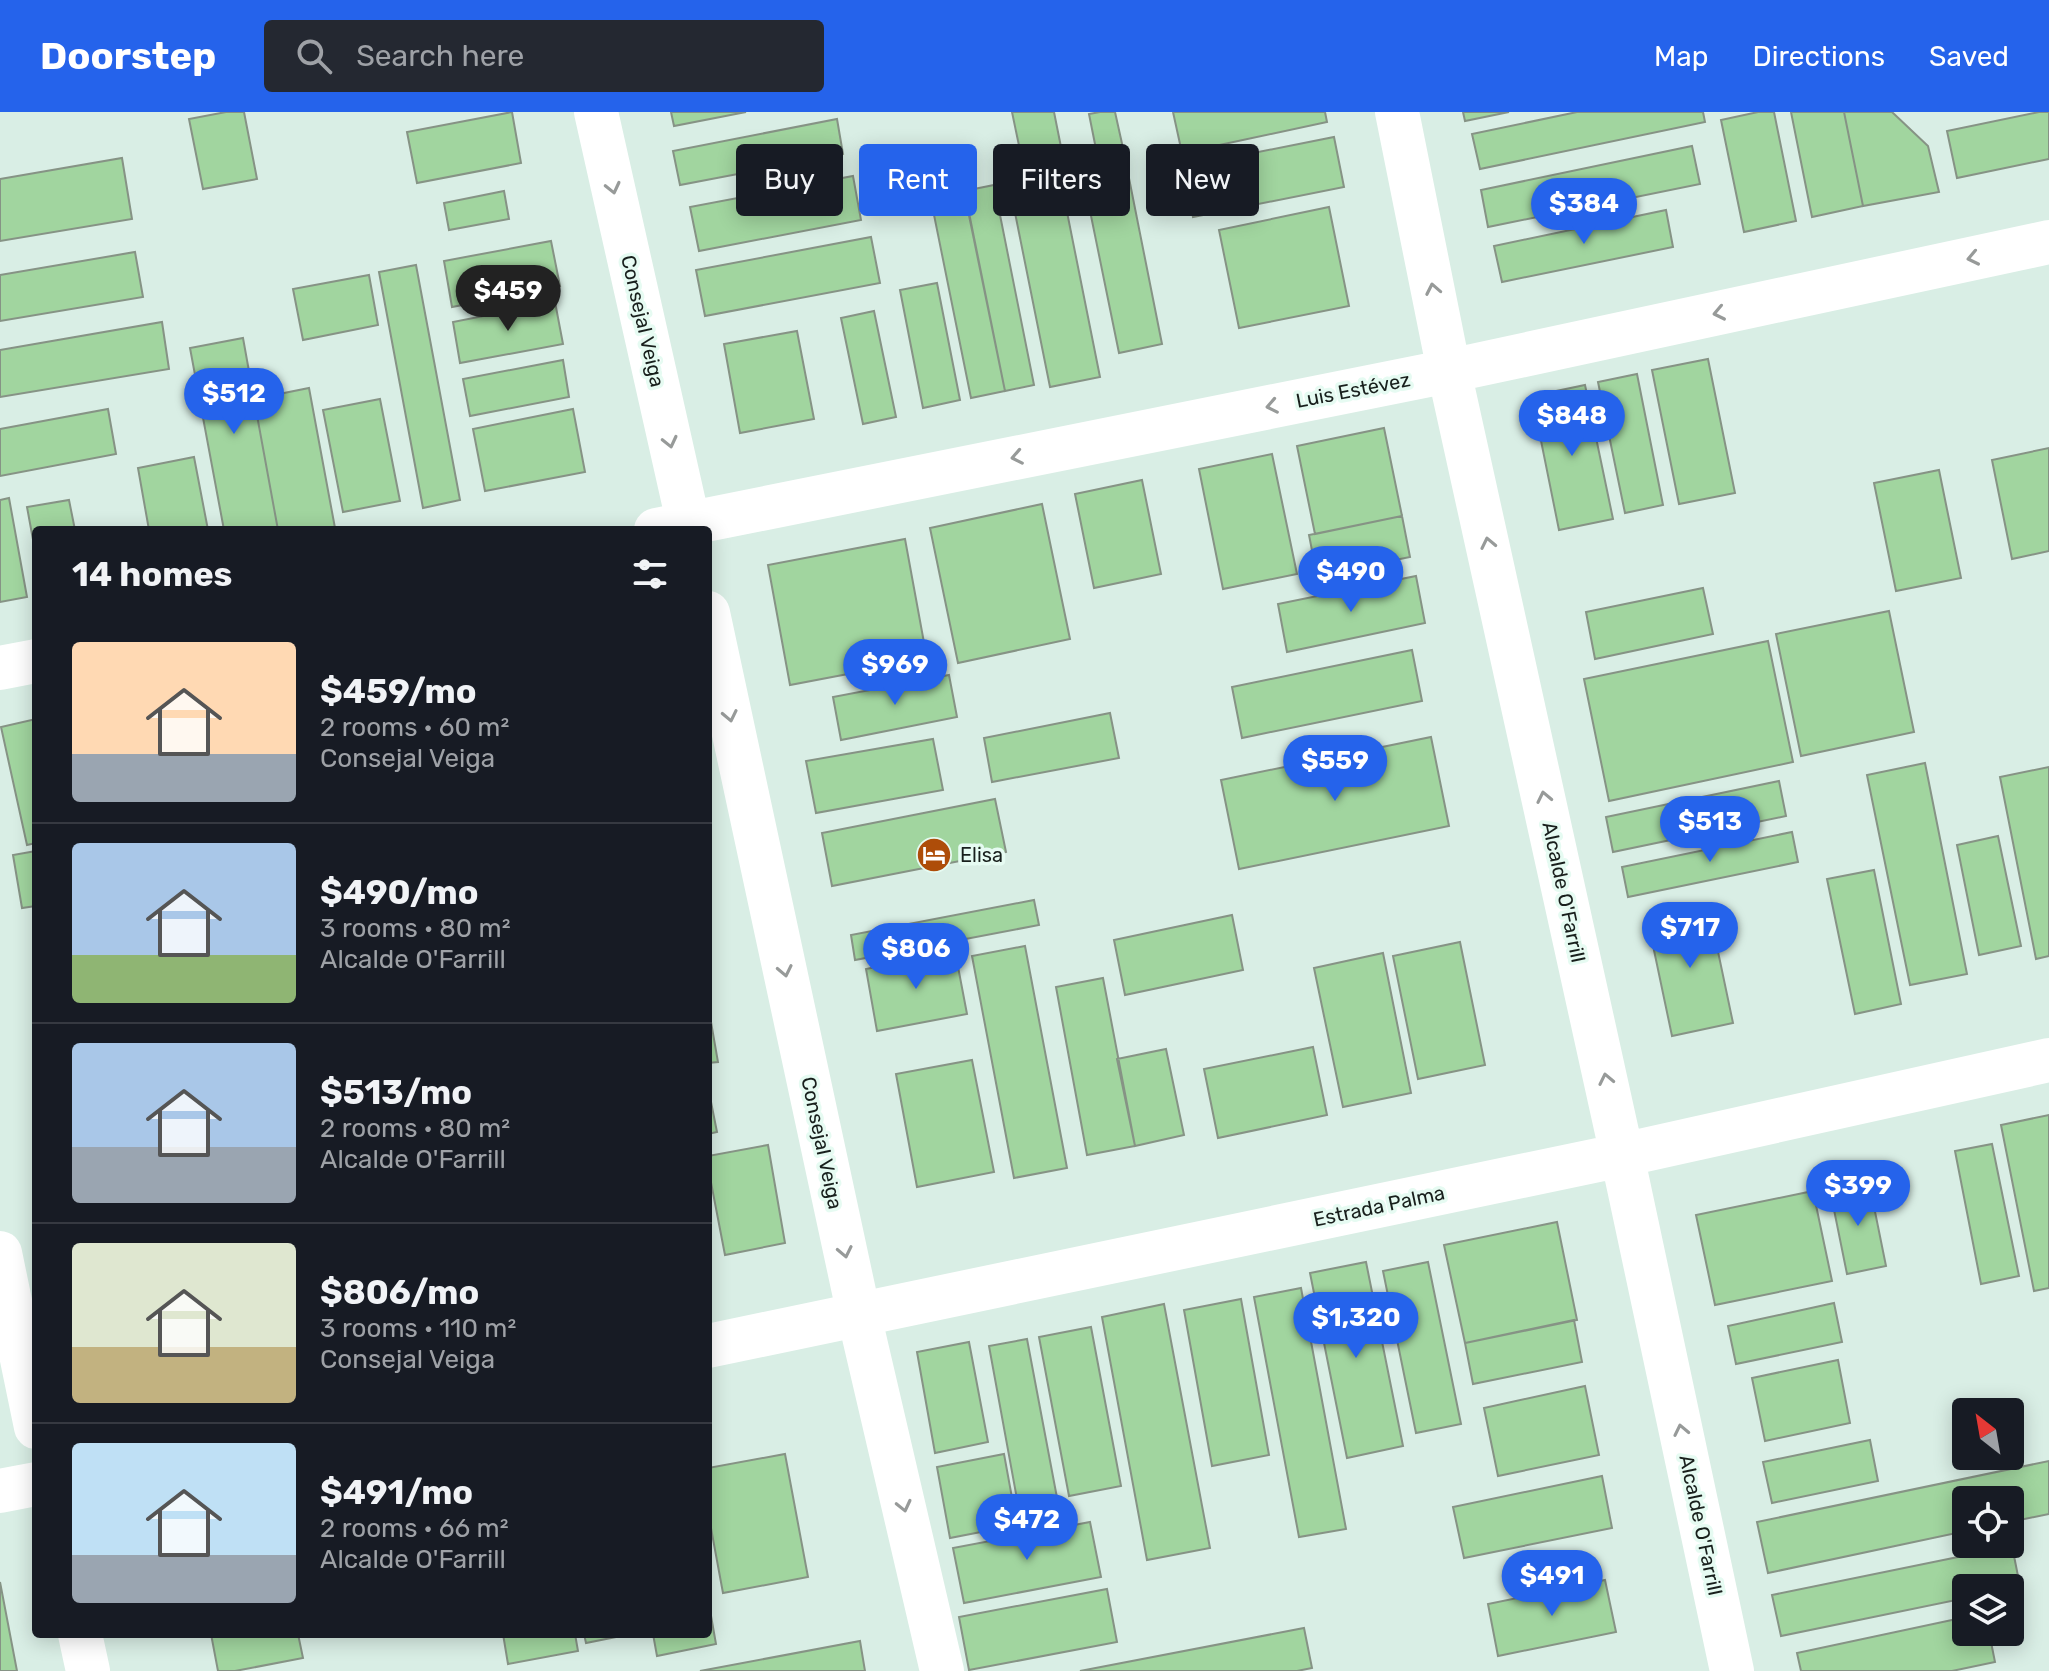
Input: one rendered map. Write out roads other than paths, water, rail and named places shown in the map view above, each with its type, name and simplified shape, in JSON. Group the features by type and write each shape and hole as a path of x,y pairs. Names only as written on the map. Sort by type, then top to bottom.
{"street":[{"name":"Consejal Veiga","path":"596,112 678,526"},
{"name":"Alcalde O'Farrill","path":"1397,112 1449,371 1732,1671"},
{"name":"Luis Estévez","path":"688,526 1449,371 2049,242"},
{"name":"Consejal Veiga","path":"712,632 859,1315 942,1671"},
{"path":"0,668 32,662"},
{"name":"Estrada Palma","path":"712,1345 1622,1155 2049,1060"},
{"path":"0,1253 32,1408"},
{"path":"0,1491 32,1485"},
{"path":"81,1638 88,1671"}],"place":[{"name":"Elisa","path":"934,855"}]}
